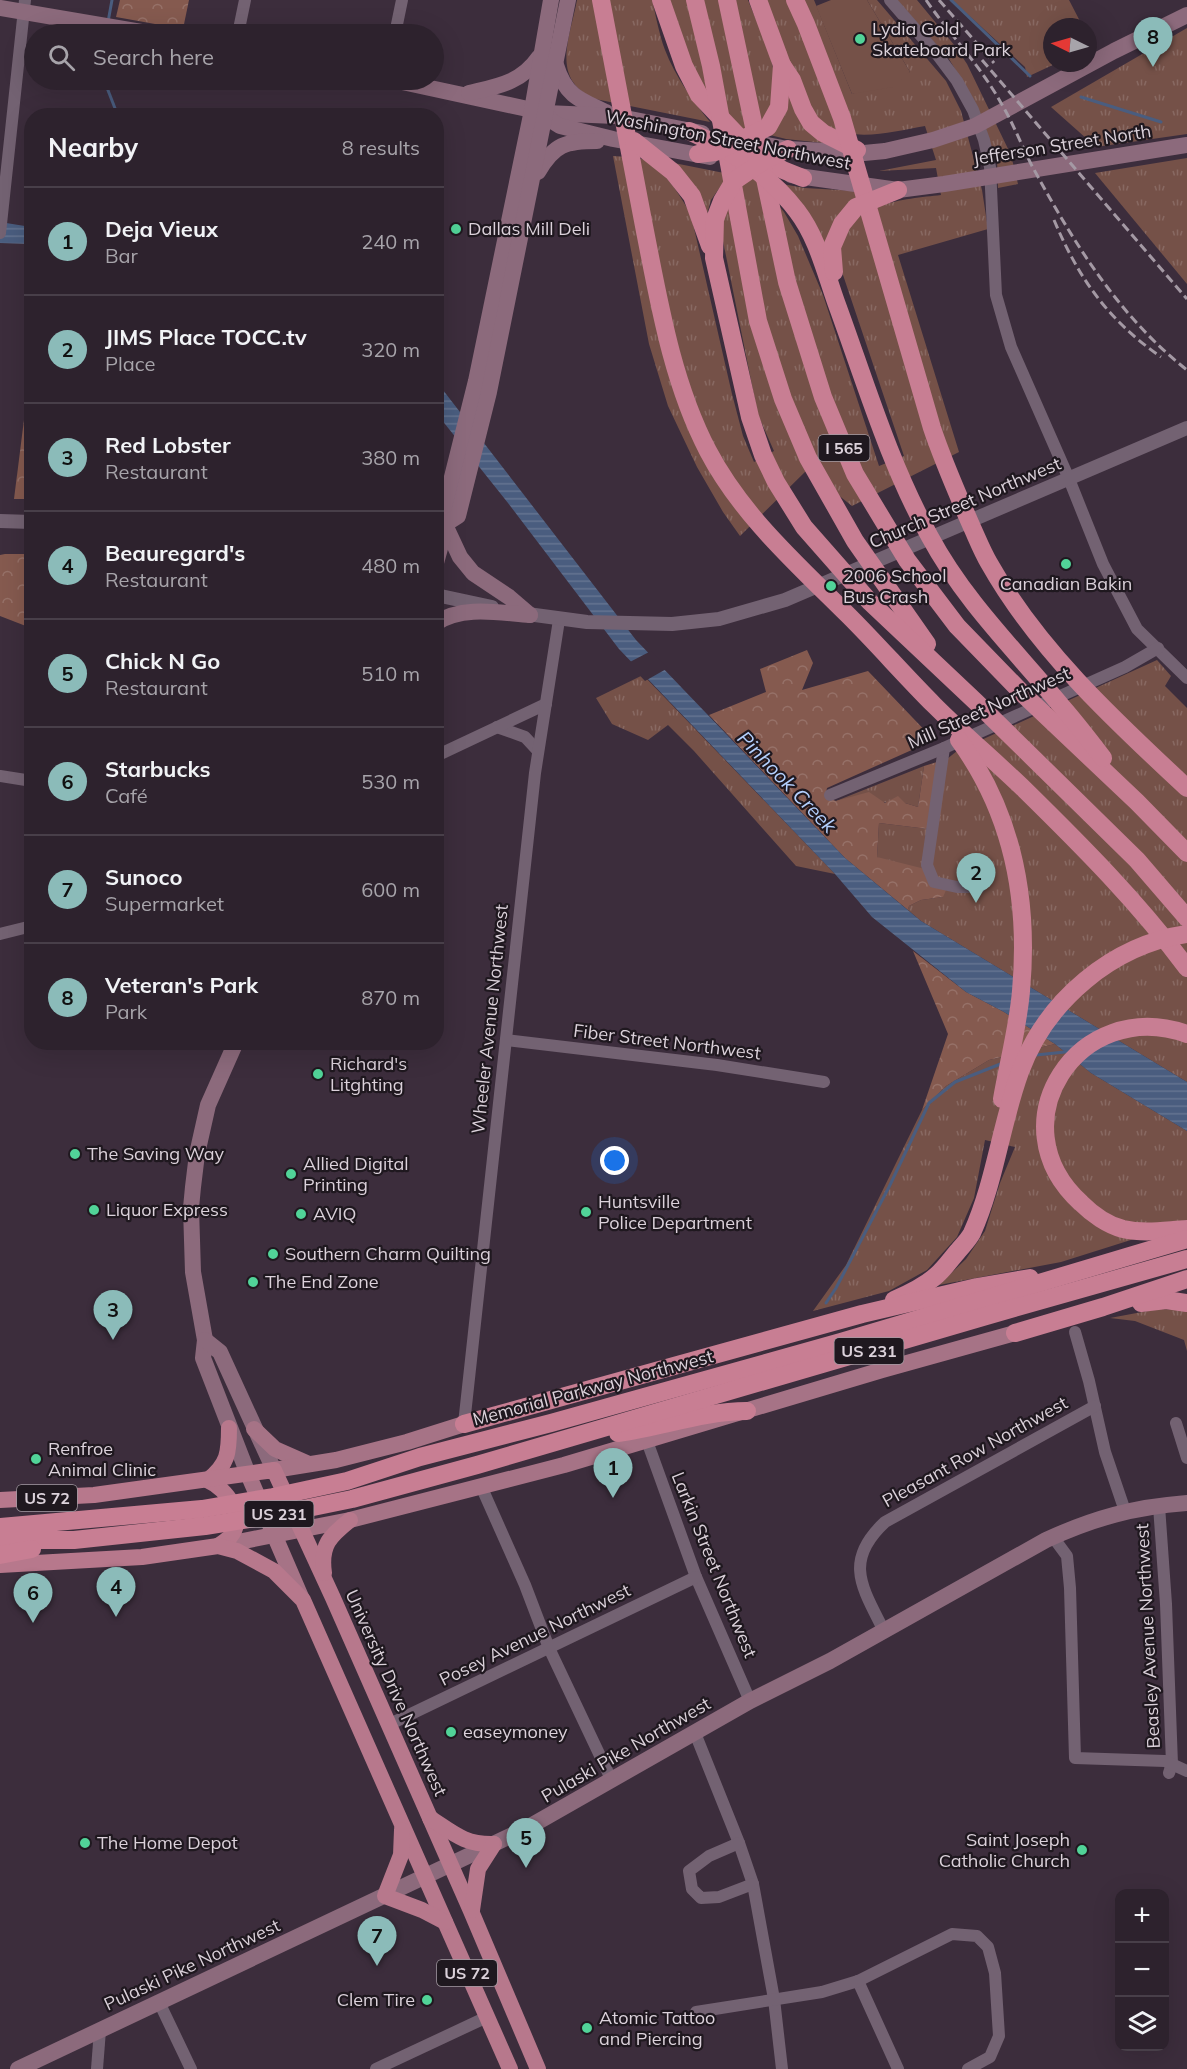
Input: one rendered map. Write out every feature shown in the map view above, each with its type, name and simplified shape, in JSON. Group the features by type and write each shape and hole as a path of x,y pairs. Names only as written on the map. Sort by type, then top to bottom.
{"highway":[{"path":"601,0 660,308 685,399 698,432 727,484 773,540 934,705 1025,790 1118,885 1160,931 1187,968"},
{"path":"661,0 684,66 699,95 756,155 758,164 770,182 798,212 818,248 892,460 930,538 975,606 1063,708 1137,802"},
{"name":"I 565","path":"695,0 711,66 758,321 783,399 808,458 855,541 920,636 976,702 1150,873 1187,918"},
{"name":"I 565","path":"727,0 787,282 823,397 855,474 906,560 957,626 1056,727 1137,802 1187,853"},
{"path":"758,0 782,65 792,80 803,110 811,123 823,133 864,153"},
{"path":"795,0 842,118 932,428 947,472 988,562 1018,608 1054,655 1187,788"},
{"path":"698,154 715,152 768,127 779,107 782,65"},
{"path":"689,131 758,164 803,178"},
{"path":"634,141 673,172 692,196 714,258 750,417 763,455 776,482 811,535 870,602 976,702"},
{"path":"714,258 715,219 734,181 758,164 788,149"},
{"path":"836,301 832,247 842,224 856,207 898,190"},
{"path":"862,1314 905,1295 937,1276 971,1235 990,1178 1021,994 1023,937 1017,875 999,809 975,761 934,705"},
{"path":"1150,753 1187,782"},
{"path":"997,1144 1026,1057 1043,1028 1063,1001 1088,978 1116,959 1147,944 1187,934"},
{"path":"1187,1034 1153,1026 1128,1028 1093,1042 1074,1057 1052,1088 1047,1108 1046,1140 1051,1162 1062,1182 1077,1200 1095,1215 1123,1229 1152,1232 1187,1229"},
{"name":"Memorial Parkway Northwest","path":"349,1490 420,1457 972,1305 1058,1276 1187,1239"},
{"name":"Memorial Parkway Northwest","path":"0,1540 74,1540 204,1518 273,1497 349,1490 551,1443 1187,1259"},
{"path":"464,1424 862,1314 1017,1279 1058,1276"},
{"path":"1015,1333 1103,1308 1187,1280"},
{"path":"1103,1308 1166,1300 1187,1303"},
{"path":"551,1422 675,1365"},
{"path":"551,1443 649,1428 725,1411 747,1411"},
{"path":"218,1546 235,1529 234,1508 226,1493 207,1480 221,1470 227,1456 229,1428"},
{"name":"US 72","path":"0,1500 94,1495 274,1470"},
{"name":"University Drive Northwest","path":"274,1470 451,1865 538,2069"},
{"path":"0,1516 78,1521"},
{"name":"Memorial Parkway Northwest","path":"0,1527 78,1521 204,1518"},
{"path":"326,1582 323,1559 327,1541 350,1520"},
{"path":"0,1555 74,1540"},
{"name":"US 72","path":"0,1565 142,1557 218,1546 237,1551 274,1571 303,1600 510,2069"},
{"path":"429,1817 460,1838 478,1845 494,1844"},
{"path":"402,1826 400,1855 385,1896 423,1910 445,1922"},
{"path":"471,1911 478,1869 494,1844"}],"main road":[{"path":"461,476 489,392 531,184 539,111 541,54 551,0"},
{"path":"444,529 458,516 461,476 476,381 539,111 556,63 568,0"},
{"path":"0,8 24,5 96,24"},
{"name":"Washington Street Northwest","path":"444,90 539,111 615,116 788,149 864,153 885,151 933,140 975,126 1114,51 1187,15"},
{"path":"465,94 519,78 530,70 541,54"},
{"path":"556,63 561,81 573,95 615,116"},
{"name":"Washington Street Northwest","path":"539,111 560,126 613,139 758,164"},
{"path":"531,184 546,157 562,145 613,139"},
{"name":"Jefferson Street North","path":"944,184 1187,145"},
{"name":"Washington Street Northwest","path":"803,178 898,190 944,184"},
{"path":"444,532 473,573 509,597 530,615"},
{"path":"444,619 466,612 530,615"},
{"path":"232,1050 208,1105 197,1154 191,1208 193,1272 205,1340 202,1358 248,1474"},
{"path":"218,1546 350,1520 647,1442 882,1370 1015,1333"},
{"name":"University Drive Northwest","path":"205,1340 220,1352 274,1470"},
{"name":"Memorial Parkway Northwest","path":"274,1470 336,1460 407,1442 464,1424"},
{"path":"254,1429 275,1449 310,1465"},
{"path":"336,1460 322,1475 323,1500 332,1516 350,1520"},
{"name":"US 72","path":"248,1474 303,1600"},
{"name":"Pulaski Pike Northwest","path":"18,2069 540,1821 750,1701 884,1631 1053,1537 1082,1524 1125,1511 1187,1503"}],"street":[{"path":"240,24 245,0"},
{"path":"397,24 402,0"},
{"path":"890,0 957,81 977,120 990,167 994,273 1003,321 1011,347 1069,479 1103,564 1137,629 1187,678"},
{"path":"0,234 24,5"},
{"name":"Church Street Northwest","path":"444,597 559,620 672,624 718,619 785,600 1187,428"},
{"path":"0,521 24,522"},
{"name":"Wheeler Avenue Northwest","path":"464,1424 538,751 559,620"},
{"name":"Mill Street Northwest","path":"830,795 944,748 1125,668 1158,648"},
{"path":"444,752 546,704"},
{"path":"497,727 525,737 538,751"},
{"path":"944,748 927,865 934,882 957,887 980,887"},
{"path":"0,776 24,780"},
{"path":"0,934 24,928"},
{"name":"Fiber Street Northwest","path":"506,1040 717,1065 824,1082"},
{"path":"1075,1332 1105,1452 1125,1511"},
{"name":"Pleasant Row Northwest","path":"884,1631 865,1592 860,1571 862,1554 873,1534 885,1522 1095,1406"},
{"path":"1176,1423 1187,1458"},
{"name":"Larkin Street Northwest","path":"647,1442 696,1577 750,1701"},
{"path":"482,1486 525,1585 549,1648 612,1781"},
{"name":"Beasley Avenue Northwest","path":"1159,1506 1166,1604 1170,1769"},
{"path":"1053,1537 1066,1557 1070,1588 1075,1758 1165,1761 1170,1769 1187,1771"},
{"name":"Posey Avenue Northwest","path":"388,1725 696,1577"},
{"path":"695,1733 753,1884 774,1999 782,2069"},
{"path":"739,1843 709,1856 689,1871 692,1889 701,1898 719,1897 753,1884"},
{"path":"696,2012 822,1992 858,1981 951,1934 977,1936 988,1947 995,1973 999,2036 990,2057 968,2069"},
{"path":"858,1981 898,2069"},
{"path":"159,2001 191,2069"},
{"path":"376,2069 487,2017"},
{"path":"97,2069 100,2030"}],"green space":[{"path":"120,0 189,0 184,24 155,24 116,17"},
{"path":"577,0 652,0 669,60 685,88 710,122 595,99 581,91 572,80 566,56"},
{"path":"668,0 748,0 769,51 775,78 772,105 763,119 751,130 740,129 700,84"},
{"path":"766,0 814,0 852,94 910,72 867,0 877,0 946,81 961,111 982,190 988,229 898,255 959,452 852,506 807,470 740,536 697,467 668,406 649,344 613,156 639,158 657,168 677,191 691,215 732,394 743,436 754,462 774,451 758,415 721,231 726,205 748,178 756,179 784,212 798,236 823,295 879,466 904,456 842,272 839,249 844,234 853,222 865,213 895,202 941,195 936,168 879,171 936,160 925,126 879,134 844,133 829,127 814,115 806,104"},
{"name":"Lydia Gold Skateboard Park","path":"831,0 867,0 910,72 893,87 852,94 816,6"},
{"path":"897,0 917,0 967,64 1011,155 1018,184 998,188 997,159 967,89 949,59"},
{"path":"952,0 1069,0 1078,18 1043,18 1043,70 1027,77 1025,67"},
{"path":"1187,28 1187,134 1096,147 1051,107"},
{"path":"787,87 823,143 770,135"},
{"path":"1187,158 1187,284 1095,173"},
{"path":"669,162 729,174 711,200 705,221"},
{"path":"782,184 805,188 874,192 827,247"},
{"path":"24,420 24,499 14,499"},
{"path":"24,554 24,625 0,616 0,555"},
{"path":"807,650 813,663 802,690 868,671 934,740 827,788 825,797 836,801 869,792 885,803 898,796 905,803 918,807 924,766 947,759 940,821 928,829 879,823 877,857 933,871 946,890 943,897 921,900 909,906 908,910 845,858 709,715 766,692 760,669"},
{"path":"1157,660 1171,676 1165,686 1187,708 1187,1082 921,921 908,910 909,906 921,900 943,897 877,857 879,823 928,829 942,797 947,759 957,751"},
{"path":"643,675 835,874 796,866 668,725 648,740 612,724 596,698"},
{"path":"924,766 918,807 905,803 836,801"},
{"path":"913,951 966,992 1004,1012 1055,1044 989,1060 946,1086 922,1110 948,1034"},
{"path":"1055,1044 1091,1073 1187,1131 1187,1220 1163,1224 1124,1221 1092,1204 1044,1163 1057,1187 1083,1216 1134,1239 1061,1262 939,1285 966,1259 985,1231 1000,1183 1015,1147 985,1140 974,1198 957,1237 927,1270 889,1291 813,1311 846,1265 922,1110 946,1086 989,1060"},
{"path":"1158,1309 1187,1310 1187,1351 1184,1340 1135,1321 1110,1318"}],"water":[{"path":"0,222 24,226 24,244 0,243"},
{"path":"444,391 636,640 845,858 921,921 1187,1082 1187,1131 1091,1073 1055,1044 1004,1012 966,992 872,917 835,874 619,649 444,423"}],"pier":[{"path":"651,651 668,668 645,681 628,663"}],"waterway":[{"path":"108,22 112,0"},
{"path":"951,0 1030,76"},
{"path":"108,90 115,108"},
{"path":"1081,97 1161,122"},
{"path":"1036,1055 1065,1052"},
{"path":"826,1303 889,1187 929,1103 955,1082 1003,1063"}],"railway":[{"path":"926,0 993,89 1063,221 1098,275 1139,326 1187,370"},
{"path":"939,0 994,63"},
{"path":"982,60 1187,299"},
{"path":"1054,220 1074,261 1097,297 1125,328 1161,357"}],"place":[{"name":"Lydia Gold Skateboard Park","path":"860,39"},
{"name":"Veteran's Park","path":"1153,67"},
{"name":"Dallas Mill Deli","path":"456,229"},
{"name":"Canadian Bakin","path":"1066,564"},
{"name":"2006 School Bus Crash","path":"831,586"},
{"name":"JIMS Place TOCC.tv","path":"976,903"},
{"name":"Richard's Litghting","path":"318,1074"},
{"name":"The Saving Way","path":"75,1154"},
{"name":"Allied Digital Printing","path":"291,1174"},
{"name":"Liquor Express","path":"94,1210"},
{"name":"Huntsville Police Department","path":"586,1212"},
{"name":"AVIQ","path":"301,1214"},
{"name":"Southern Charm Quilting","path":"273,1254"},
{"name":"The End Zone","path":"253,1282"},
{"name":"Red Lobster","path":"113,1340"},
{"name":"Renfroe Animal Clinic","path":"36,1459"},
{"name":"Deja Vieux","path":"613,1498"},
{"name":"Beauregard's","path":"116,1617"},
{"name":"Starbucks","path":"33,1623"},
{"name":"easeymoney","path":"451,1732"},
{"name":"The Home Depot","path":"85,1843"},
{"name":"Saint Joseph Catholic Church","path":"1082,1850"},
{"name":"Chick N Go","path":"526,1868"},
{"name":"Sunoco","path":"377,1966"},
{"name":"Clem Tire","path":"427,2000"},
{"name":"Atomic Tattoo and Piercing","path":"587,2028"}],"water label":[{"name":"Pinhook Creek","path":"787,782"}]}
